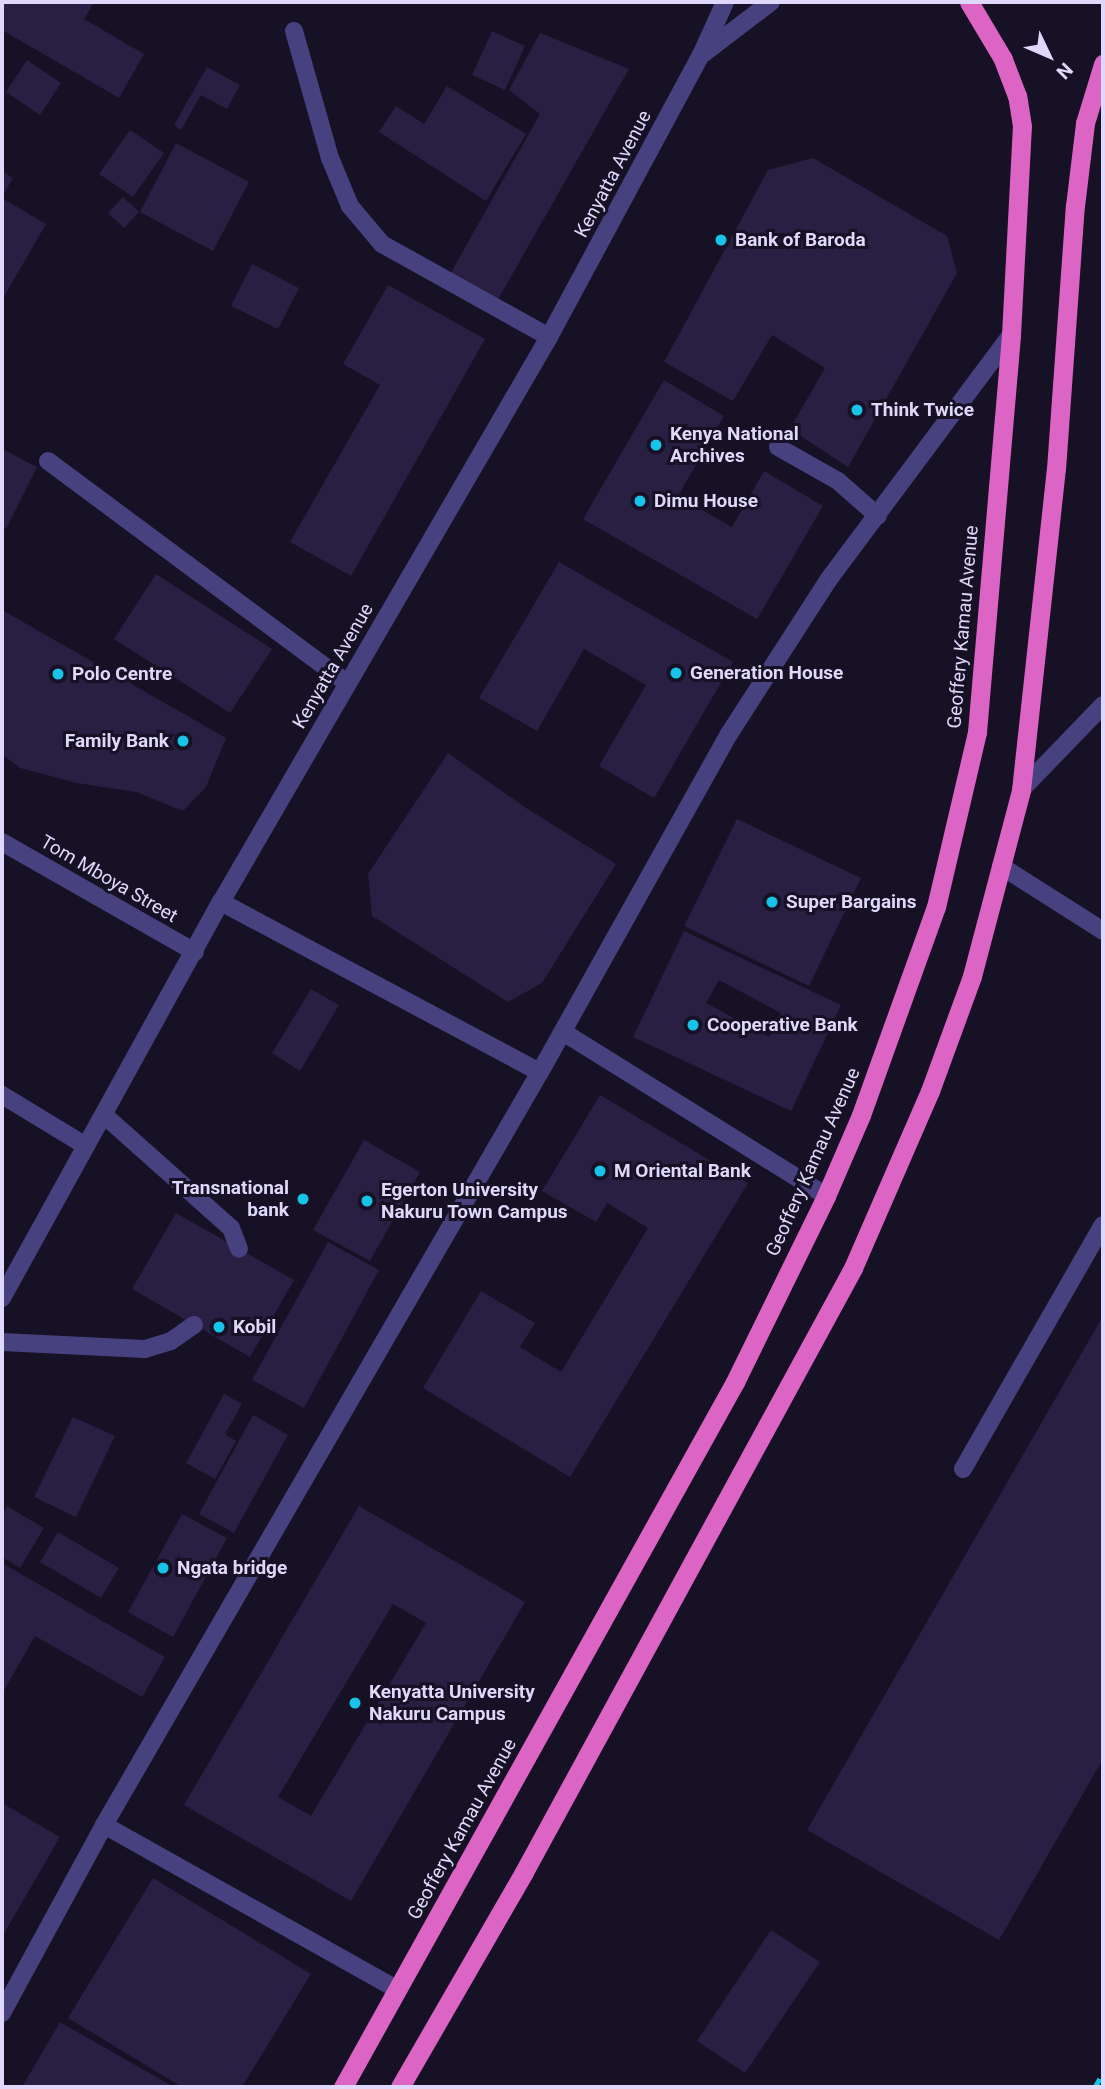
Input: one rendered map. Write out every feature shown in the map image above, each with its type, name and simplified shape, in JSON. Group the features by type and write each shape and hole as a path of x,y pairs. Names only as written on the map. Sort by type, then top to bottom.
{"highway":[{"name":"Geoffery Kamau Avenue","path":"342,2087 735,1382 826,1196 894,1030 936,907 977,732 1011,335 1022,125 1017,96 1003,59 969,2"},
{"path":"400,2087 524,1872 853,1268 930,1091 972,976 1021,790 1056,469 1075,206 1085,123 1103,64"}],"street":[{"name":"Kenyatta Avenue","path":"2,1298 221,902 549,338 701,55 725,2"},
{"name":"Kenyatta Avenue","path":"701,55 771,2"},
{"path":"294,31 330,158 350,206 382,244 549,338"},
{"path":"2,2013 104,1825 563,1032 729,734 829,579 878,516 970,386 1011,335"},
{"path":"778,447 838,481 878,516"},
{"path":"48,461 347,683"},
{"path":"1021,790 1103,705"},
{"name":"Tom Mboya Street","path":"2,842 195,952"},
{"path":"1001,866 1103,931"},
{"path":"221,902 540,1072"},
{"path":"563,1032 826,1196"},
{"path":"2,1095 86,1146"},
{"path":"104,1115 231,1228 239,1249"},
{"path":"962,1469 1103,1225"},
{"path":"2,1342 145,1349 171,1341 194,1325"},
{"path":"104,1825 398,1990"}],"building":[{"path":"2,2 94,2 84,19 144,54 119,98 2,30"},
{"path":"492,31 525,46 505,90 472,75"},
{"path":"540,33 629,69 497,301 448,278 540,114 509,90"},
{"path":"27,60 61,83 40,115 6,92"},
{"path":"207,67 240,85 227,109 201,95 181,130 174,125"},
{"path":"447,86 526,134 486,201 379,132 396,106 424,124"},
{"path":"130,130 164,153 133,197 99,174"},
{"path":"176,143 249,182 213,251 140,212"},
{"path":"813,158 947,236 957,273 848,467 790,429 825,368 772,335 733,401 664,362 768,170"},
{"path":"2,171 13,178 2,197"},
{"path":"123,197 139,212 124,228 108,213"},
{"path":"2,198 46,224 2,300"},
{"path":"252,264 299,288 278,329 231,306"},
{"path":"388,285 485,339 351,576 290,542 380,385 343,364"},
{"name":"Dimu House","path":"664,380 724,416 678,496 732,527 764,471 823,506 757,619 583,519"},
{"path":"2,449 37,467 6,529 2,528"},
{"name":"Generation House","path":"559,562 733,662 654,798 599,766 646,685 584,649 537,731 479,698"},
{"path":"156,574 272,649 230,713 114,639"},
{"name":"Polo Centre","path":"2,610 226,738 206,787 183,811 136,792 77,783 20,768 2,754"},
{"path":"448,753 526,808 616,864 542,983 508,1002 372,916 368,874"},
{"name":"Super Bargains","path":"737,819 861,878 809,986 684,926"},
{"name":"Cooperative Bank","path":"684,931 841,1005 791,1111 633,1037","holes":["719,980 781,1013 769,1037 706,1003"]},
{"path":"311,989 339,1005 300,1071 272,1053"},
{"path":"600,1095 748,1183 570,1477 423,1388 481,1291 535,1323 520,1347 561,1372 648,1228 607,1203 596,1222 542,1191"},
{"name":"Egerton University Nakuru Town Campus","path":"364,1140 420,1172 370,1261 313,1230"},
{"path":"176,1213 294,1280 250,1357 132,1289"},
{"path":"328,1242 379,1270 304,1408 252,1380"},
{"path":"1103,1316 1103,1759 999,1940 807,1830"},
{"path":"224,1394 242,1404 225,1434 236,1441 215,1479 186,1463"},
{"path":"253,1415 288,1435 234,1533 199,1514"},
{"path":"73,1417 115,1436 76,1517 34,1497"},
{"path":"7,1506 44,1528 20,1568 2,1557 2,1516"},
{"name":"Kenyatta University Nakuru Campus","path":"359,1506 525,1602 351,1901 184,1805","holes":["393,1604 426,1623 311,1816 278,1797"]},
{"path":"182,1514 227,1538 173,1637 128,1612"},
{"path":"58,1532 119,1568 101,1598 40,1562"},
{"path":"2,1563 165,1657 142,1697 35,1636 2,1694"},
{"path":"2,1803 60,1837 2,1937"},
{"path":"153,1878 311,1974 242,2087 182,2087 68,2018"},
{"path":"771,1930 820,1962 745,2073 697,2041"},
{"path":"60,2022 174,2087 22,2087"}],"railway":[{"path":"1095,2087 1103,2073"}],"place":[{"name":"Bank of Baroda","path":"721,240"},
{"name":"Think Twice","path":"857,410"},
{"name":"Kenya National Archives","path":"656,445"},
{"name":"Dimu House","path":"640,501"},
{"name":"Generation House","path":"676,673"},
{"name":"Polo Centre","path":"58,674"},
{"name":"Family Bank","path":"183,741"},
{"name":"Super Bargains","path":"772,902"},
{"name":"Cooperative Bank","path":"693,1025"},
{"name":"M Oriental Bank","path":"600,1171"},
{"name":"Transnational bank","path":"303,1199"},
{"name":"Egerton University Nakuru Town Campus","path":"367,1201"},
{"name":"Kobil","path":"219,1327"},
{"name":"Ngata bridge","path":"163,1568"},
{"name":"Kenyatta University Nakuru Campus","path":"355,1703"}]}
